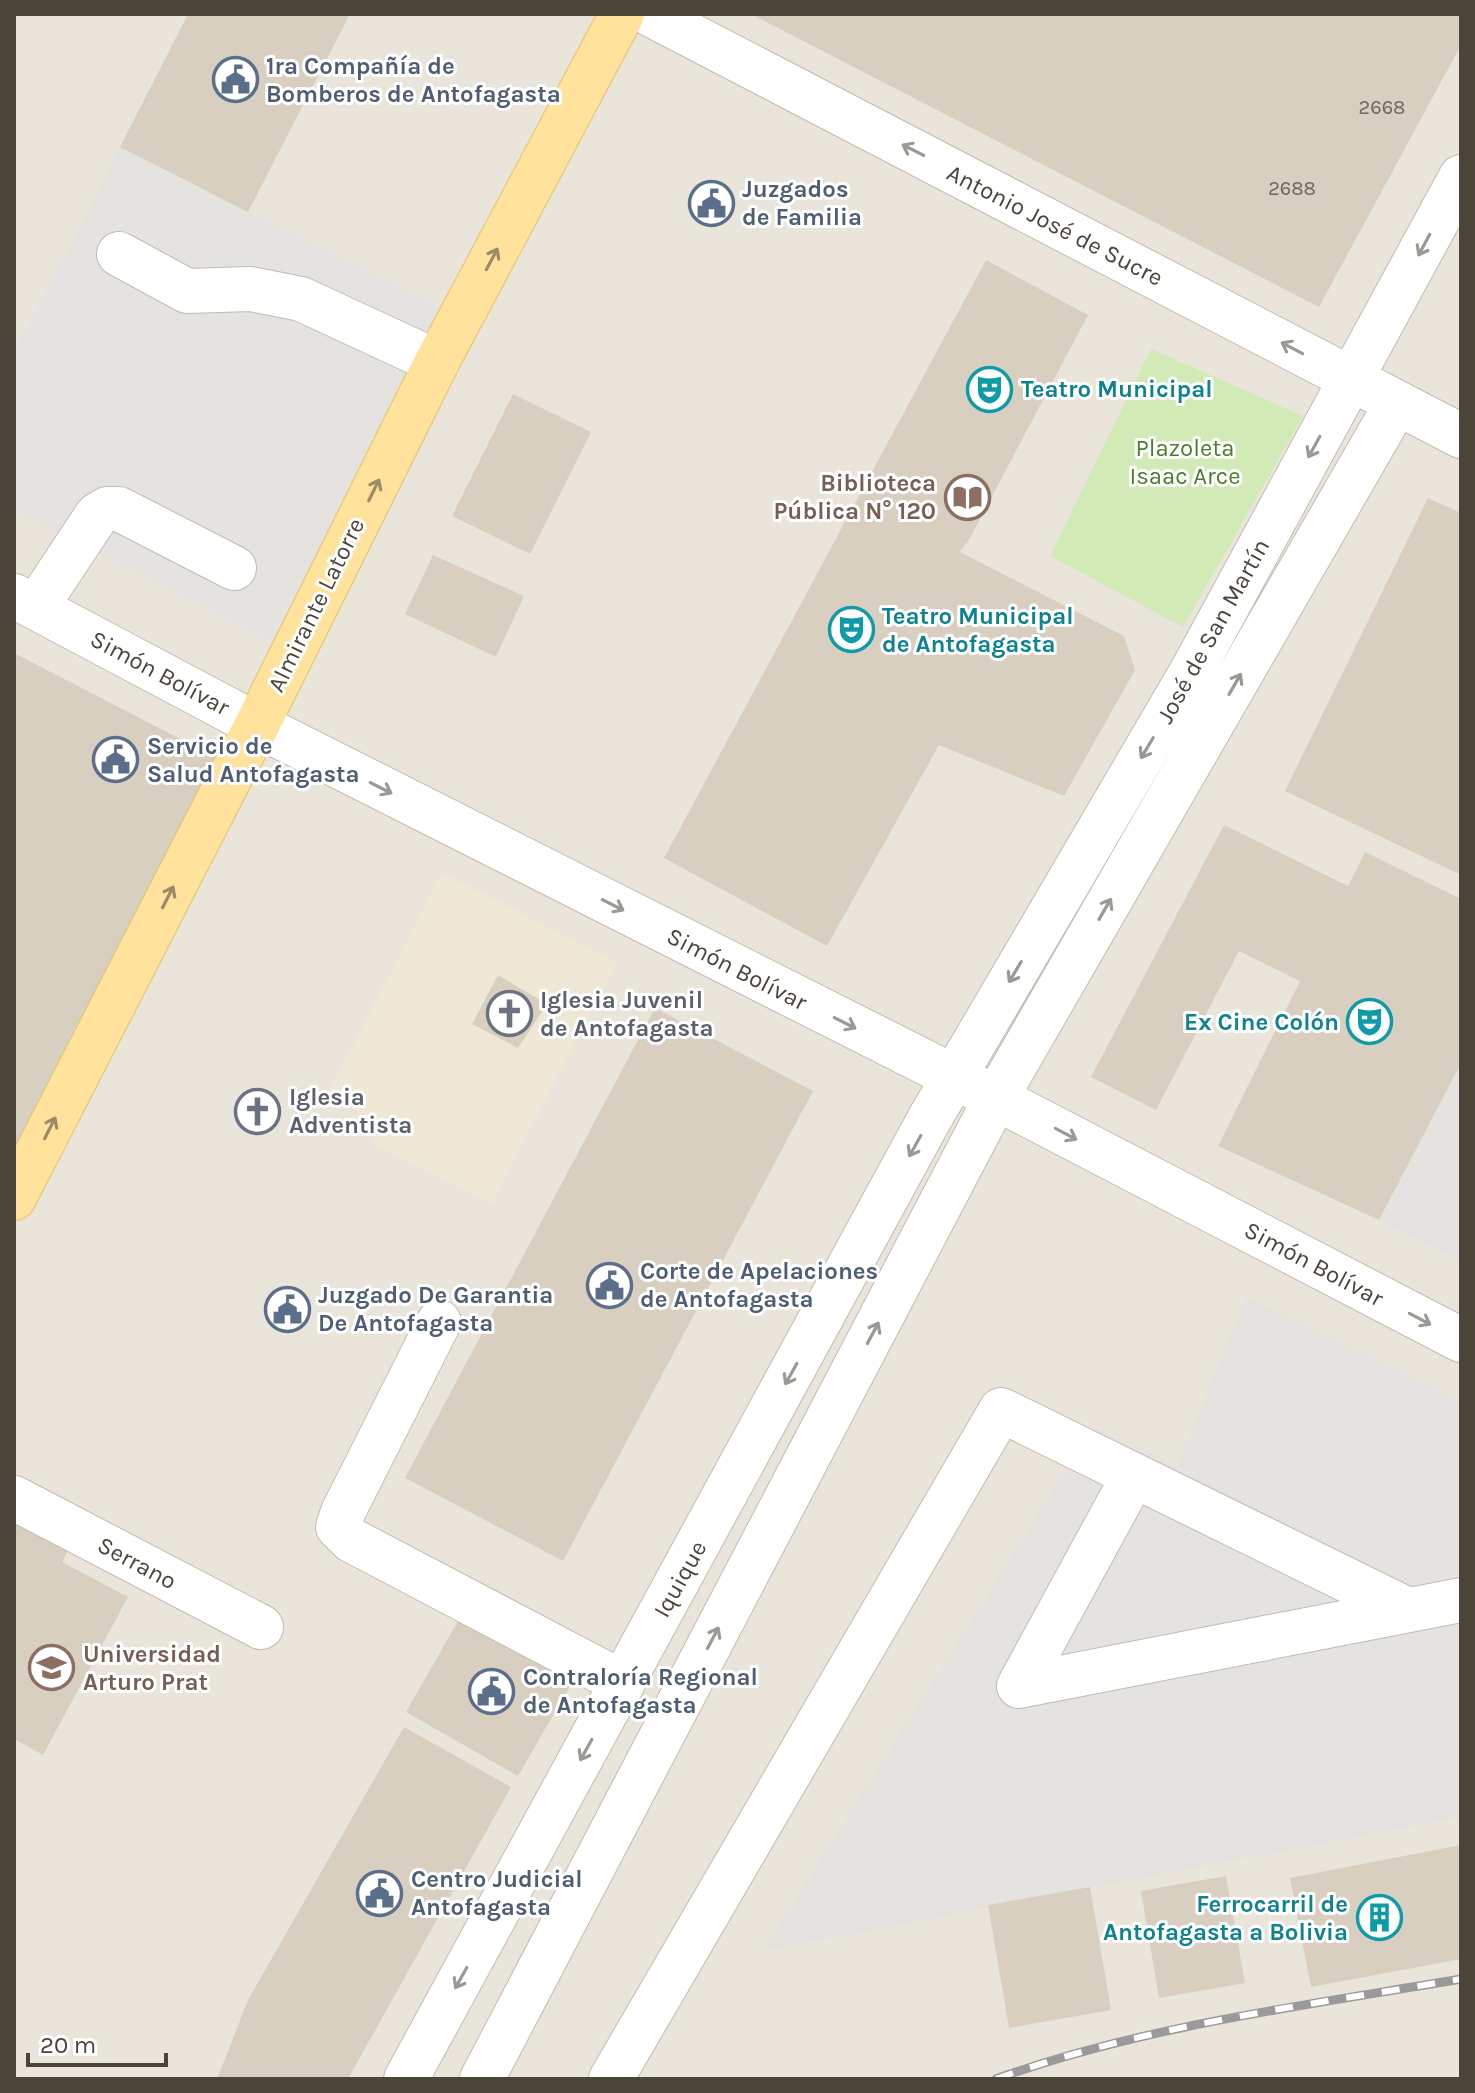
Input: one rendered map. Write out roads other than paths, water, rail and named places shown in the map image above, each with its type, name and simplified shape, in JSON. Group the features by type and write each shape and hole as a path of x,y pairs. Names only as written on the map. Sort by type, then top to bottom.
{"main road":[{"name":"Almirante Latorre","path":"14,1198 257,725 437,362 622,14"}],"street":[{"name":"Antonio José de Sucre","path":"650,14 1461,436"},
{"name":"José de San Martín","path":"953,1078 1191,673 1461,177"},
{"path":"119,254 187,291 251,289 301,299 437,362"},
{"name":"José de San Martín","path":"996,1098 1397,403"},
{"path":"25,602 97,515 107,509 119,509 234,568"},
{"name":"Simón Bolívar","path":"25,602 257,725 996,1098 1461,1340"},
{"name":"Iquique","path":"406,2079 953,1078"},
{"path":"482,2079 996,1098"},
{"path":"439,1322 338,1527 351,1540 623,1683"},
{"path":"611,2079 1001,1410 1408,1610"},
{"path":"1133,1477 1019,1686 1461,1600"},
{"name":"Serrano","path":"14,1498 261,1627"}],"railway":[{"path":"996,2079 1167,2031 1461,1979"}],"place":[{"name":"1ra Compañía de Bomberos de Antofagasta","path":"235,80"},
{"name":"Juzgados de Familia","path":"711,203"},
{"name":"Teatro Municipal","path":"990,389"},
{"name":"Biblioteca Pública N° 120","path":"967,497"},
{"name":"Teatro Municipal de Antofagasta","path":"851,630"},
{"name":"Servicio de Salud Antofagasta","path":"116,760"},
{"name":"Iglesia Juvenil de Antofagasta","path":"509,1014"},
{"name":"Ex Cine Colón","path":"1370,1022"},
{"name":"Iglesia Adventista","path":"258,1111"},
{"name":"Corte de Apelaciones de Antofagasta","path":"609,1285"},
{"name":"Juzgado De Garantia De Antofagasta","path":"287,1309"},
{"name":"Universidad Arturo Prat","path":"52,1668"},
{"name":"Contraloría Regional de Antofagasta","path":"492,1691"},
{"name":"Centro Judicial Antofagasta","path":"380,1893"},
{"name":"Ferrocarril de Antofagasta a Bolivia","path":"1379,1918"}],"park label":[{"name":"Plazoleta Isaac Arce","path":"1185,462"}]}
